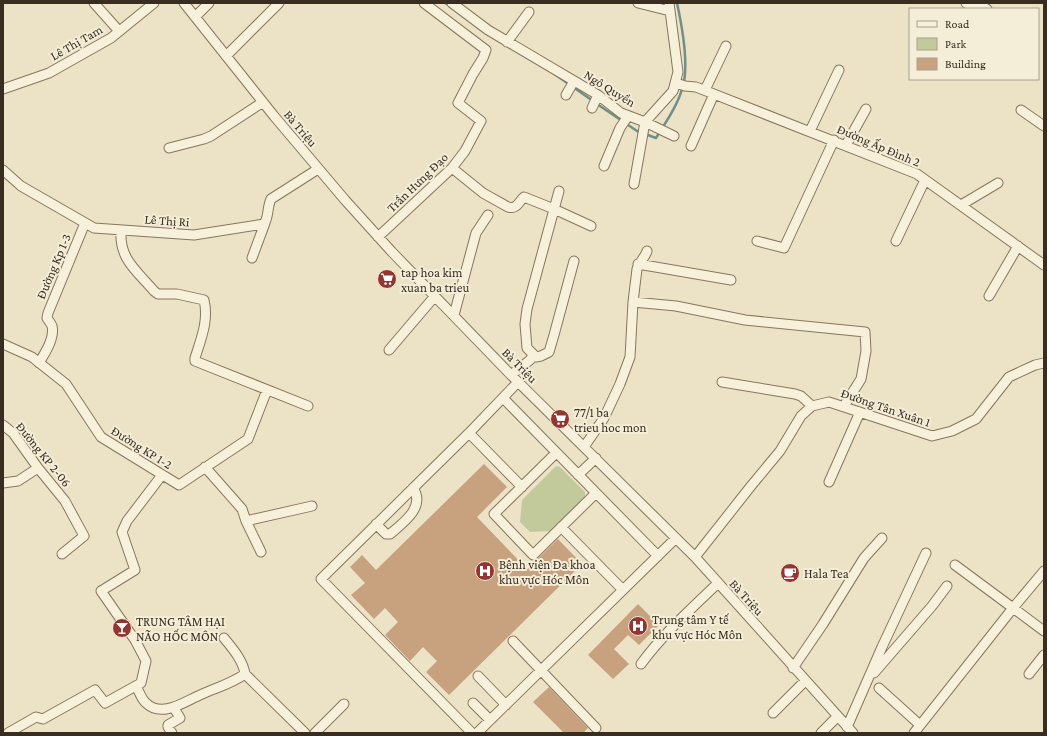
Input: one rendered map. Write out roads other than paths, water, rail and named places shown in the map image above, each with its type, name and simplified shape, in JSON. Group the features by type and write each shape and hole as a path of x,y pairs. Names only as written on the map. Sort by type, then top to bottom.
{"street":[{"path":"94,3 119,31"},
{"name":"Lê Thị Tam","path":"3,89 49,73 111,38 154,3"},
{"name":"Bà Triệu","path":"184,3 318,169 378,237 515,379 695,557 850,730"},
{"path":"195,17 209,3"},
{"path":"226,56 279,3"},
{"name":"Trần Hưng Đạo","path":"378,237 452,168 465,151 481,121 458,103 486,50 424,3"},
{"name":"Ngô Quyền","path":"452,3 570,88 597,96 627,117 674,136"},
{"path":"634,184 645,123 673,91 681,85 669,7 638,3"},
{"path":"507,42 530,12"},
{"path":"691,146 726,46"},
{"path":"810,131 839,70"},
{"name":"Đường Ấp Đình 2","path":"681,85 696,87 834,140 917,174 1044,266"},
{"path":"592,108 597,96"},
{"path":"170,148 211,136 263,102"},
{"path":"846,145 866,109"},
{"path":"1022,110 1044,126"},
{"path":"604,166 620,128 627,117"},
{"path":"757,242 784,248 834,140"},
{"path":"452,168 483,193 508,207 513,208 524,198 554,209 591,226"},
{"path":"252,258 265,223 271,199 318,169"},
{"name":"Lê Thị Ri","path":"3,170 21,186 94,228 194,235 265,223"},
{"path":"896,241 925,180"},
{"path":"960,205 998,183"},
{"path":"560,191 527,309 525,324 527,348 533,355 538,357 549,352 574,261"},
{"path":"454,315 476,233 488,214"},
{"name":"Đường Kp 1-3","path":"39,363 49,346 52,331 52,326 47,318 48,313 85,223"},
{"path":"121,230 121,244 125,257 156,293 163,295 177,294 204,300 204,328 195,361 308,406"},
{"path":"989,296 1018,246"},
{"path":"584,447 604,418 620,384 630,357 633,302 638,264 645,256 647,251"},
{"path":"638,264 731,280"},
{"path":"389,350 435,296"},
{"path":"633,302 676,306 745,320 865,332 866,351 861,379 844,406"},
{"name":"Đường KP 1-2","path":"3,344 32,357 66,384 101,437 162,475 179,485 205,467"},
{"path":"472,733 321,579 503,398 533,355"},
{"name":"Đường Tân Xuân 1","path":"812,406 829,402 932,436 952,431 976,419 1008,377 1035,365 1044,363"},
{"path":"695,557 780,452 801,416 812,406 801,396 795,394 722,382"},
{"path":"261,552 242,509 205,467 248,439 267,390"},
{"path":"503,398 658,556"},
{"path":"829,482 860,412"},
{"name":"Đường KP 2-06","path":"3,425 13,433 38,468 65,501 84,536 62,554"},
{"path":"469,433 522,487"},
{"path":"556,453 494,514 533,555 596,494"},
{"path":"578,475 596,458"},
{"path":"3,483 18,481 38,468"},
{"path":"8,733 36,717 43,719 95,690 105,703 140,684 146,661 135,640 101,591 136,570 122,532 127,521 162,475"},
{"path":"376,524 384,533 390,534 415,510 417,501 415,492 412,488"},
{"path":"246,521 312,506"},
{"path":"561,527 623,590"},
{"path":"477,733 676,538"},
{"path":"793,668 823,624 864,558 882,538"},
{"path":"850,730 867,680 926,553"},
{"path":"955,565 1044,631"},
{"path":"914,733 1044,571"},
{"path":"641,664 658,643 689,610 718,583"},
{"path":"867,680 948,586"},
{"path":"224,638 240,659 245,674 305,733"},
{"path":"513,641 596,728"},
{"path":"1029,674 1044,655"},
{"path":"136,686 144,701 148,705 162,709 174,708 200,695 232,682 245,674"},
{"path":"478,676 506,705"},
{"path":"773,713 805,681"},
{"path":"880,688 920,725"},
{"path":"473,703 490,720"},
{"path":"315,733 344,704"},
{"path":"172,733 168,725 180,718 174,708"},
{"path":"821,733 837,717"}],"waterway":[{"path":"445,3 450,6"},
{"path":"597,104 637,131 656,138 678,100 685,77 684,45 677,3"},
{"path":"553,73 593,101"}],"place":[{"name":"tap hoa kim xuan ba trieu","path":"387,279"},
{"name":"77/1 ba trieu hoc mon","path":"560,419"},
{"name":"Bệnh viện Đa khoa khu vực Hóc Môn","path":"485,571"},
{"name":"Hala Tea","path":"790,573"},
{"name":"Trung tâm Y tế khu vực Hóc Môn","path":"638,626"},
{"name":"TRUNG TÂM HẠI NÃO HỐC MÔN","path":"122,628"}]}
